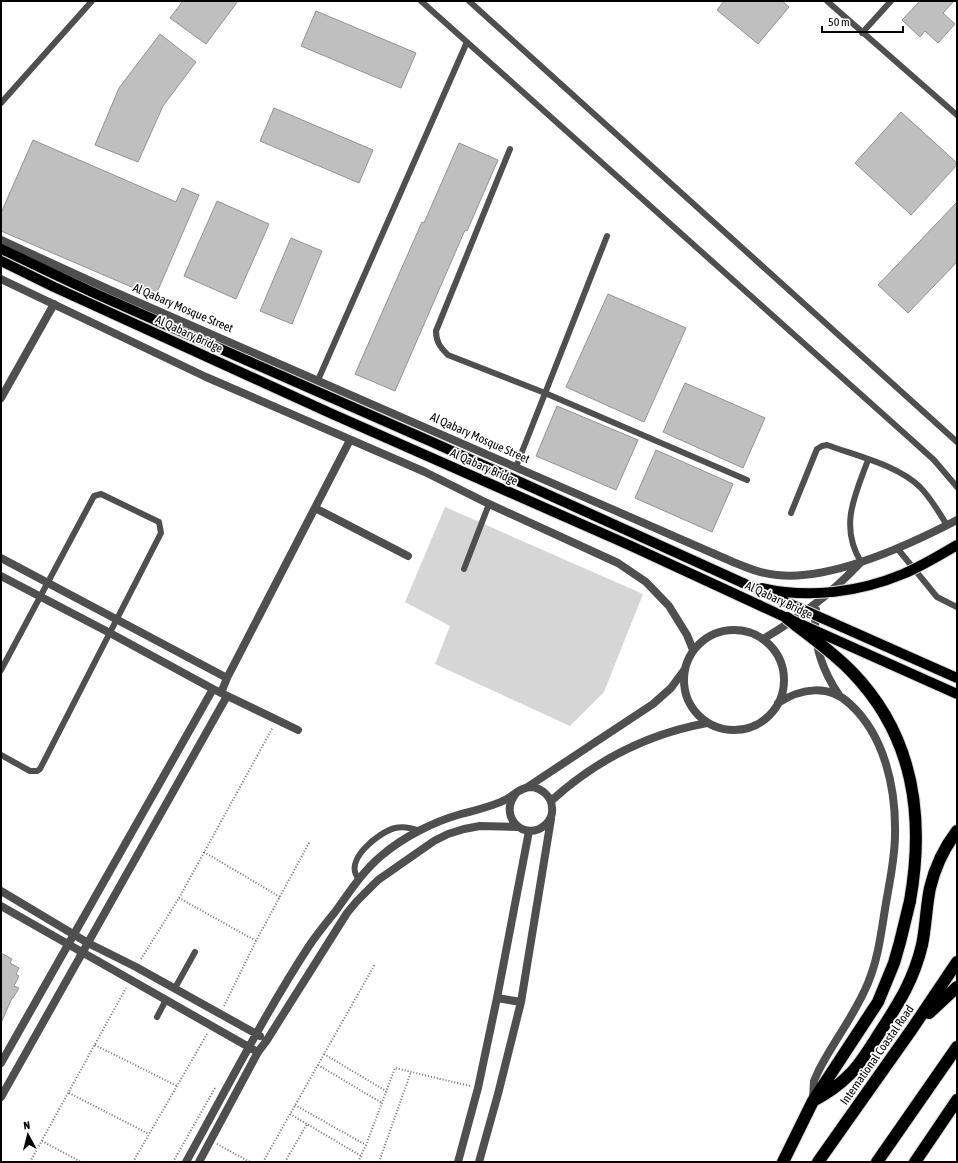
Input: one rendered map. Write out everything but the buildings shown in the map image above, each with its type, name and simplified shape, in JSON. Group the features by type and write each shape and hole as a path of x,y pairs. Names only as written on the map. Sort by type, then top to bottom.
{"highway":[{"path":"783,1162 813,1101 878,1002 894,963 910,901 915,866 916,814 911,779 901,745 885,713 863,684 838,659 786,618"},
{"path":"813,1101 838,1085 859,1064 908,987 922,942 933,876 943,852 957,831"},
{"name":"International Coastal Road","path":"818,1162 912,1029 957,962"},
{"path":"912,1029 957,987"},
{"path":"877,1162 957,1047"},
{"path":"915,1162 957,1100"}],"main road":[{"name":"Al Qabary Bridge","path":"1,249 104,297 432,442 957,678"},
{"name":"Al Qabary Bridge","path":"1,261 54,287 330,413 629,545 786,618 957,694"},
{"path":"743,583 766,589 797,592 836,592 860,588 904,574 957,545"}],"street":[{"name":"Al Qabary Mosque Street","path":"1,240 110,290 733,562 764,573 777,575 808,574 842,568 897,548 957,520"},
{"path":"1,279 206,377 424,472 489,504 604,556 633,572 654,589 669,606 687,635 693,650"},
{"path":"1,398 54,304"},
{"path":"1,1097 83,954 220,693 350,440"},
{"path":"315,508 408,556"},
{"path":"1,558 227,678"},
{"path":"763,639 817,604 860,562"},
{"path":"1,576 220,693 298,730"},
{"path":"813,1101 814,1086 818,1072 856,1009 874,966 878,952 894,851 895,834 893,800 890,783 882,754 873,731 849,703 839,695 826,674 818,652 815,628 817,604"},
{"path":"186,1162 257,1034 310,945 359,879 381,856 402,841 449,818 506,800 653,704 670,688 684,669 693,650 707,637 726,631 745,631 763,639 777,654 784,673 782,694 773,712 757,725 737,730 726,730 707,723 696,712 687,699 684,690 684,669"},
{"path":"778,703 794,694 812,690 826,691 839,695"},
{"path":"1,1062 74,934 220,693"},
{"path":"551,801 581,776 614,755 638,743 669,732 707,723"},
{"path":"479,1162 521,1002 551,817 552,806 549,797 541,790 536,788 526,788"},
{"path":"517,792 510,803 509,810 513,822 518,827"},
{"path":"200,1162 258,1052 347,913 378,880 434,841 448,834 480,826 518,827 529,831 540,829 545,826 551,817"},
{"path":"458,1162 478,1088 529,831"},
{"path":"1,891 88,943 175,988 267,1040"},
{"path":"1,906 83,954 258,1052"},
{"path":"497,998 521,1002"}],"lane":[{"path":"1,103 92,1"},
{"path":"421,1 929,456 957,487"},
{"path":"469,1 957,442"},
{"path":"827,1 957,115"},
{"path":"862,33 891,1"},
{"path":"318,380 467,42"},
{"path":"510,149 436,331 436,340 440,347 448,355 545,393 748,480"},
{"path":"516,467 607,236"},
{"path":"791,513 817,450 822,446 827,445 900,473 921,488 947,525"},
{"path":"860,562 855,553 851,540 851,507 868,460"},
{"path":"1,670 94,496 97,494 104,495 159,522 161,533 40,769 37,771 30,770 1,755"},
{"path":"464,569 489,504"},
{"path":"897,548 937,596 957,607"},
{"path":"359,879 355,873 355,863 360,854 374,841 390,830 397,828 408,828 420,831"},
{"path":"175,988 195,952"},
{"path":"157,1017 166,1000"}],"path":[{"path":"136,967 179,898 277,719"},
{"path":"220,1014 256,941 310,841"},
{"path":"204,852 280,897"},
{"path":"179,898 256,941"},
{"path":"263,1162 375,964"},
{"path":"30,1162 131,980"},
{"path":"134,1162 208,1031"},
{"path":"95,1045 177,1086"},
{"path":"324,1054 386,1091"},
{"path":"318,1065 382,1103"},
{"path":"358,1162 366,1145 395,1068 478,1088"},
{"path":"379,1162 411,1072"},
{"path":"173,1162 215,1087"},
{"path":"69,1093 149,1134"},
{"path":"295,1105 366,1145"},
{"path":"290,1114 361,1156"},
{"path":"286,1162 307,1124"},
{"path":"42,1141 81,1162"},
{"path":"211,1141 250,1162"}],"shaded area":[{"path":"445,507 643,594 604,692 570,726 435,664 450,626 405,602"}]}
